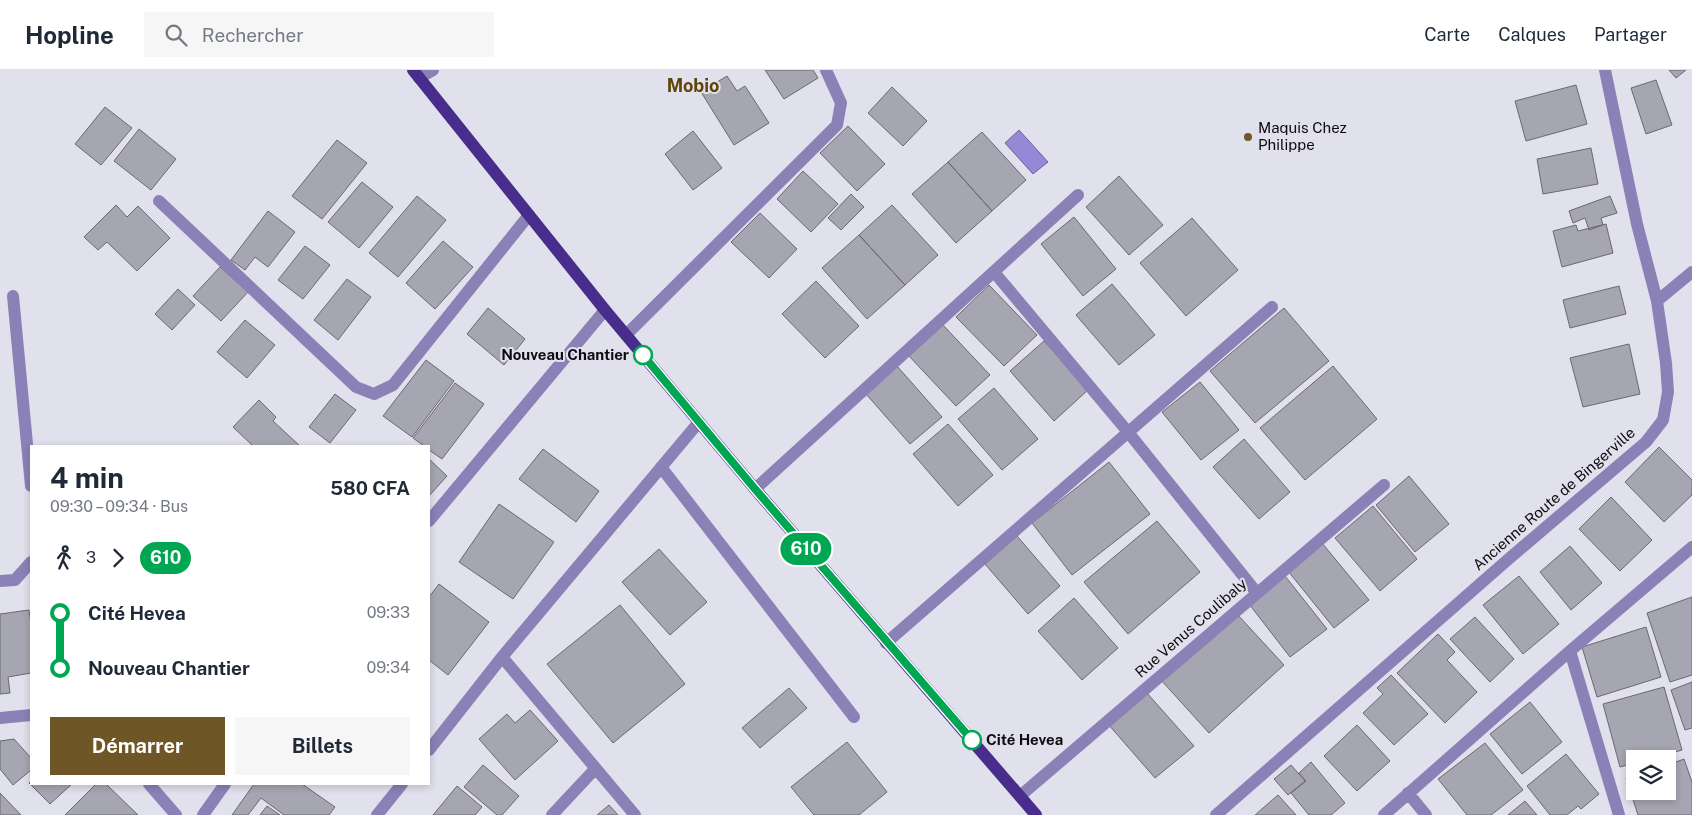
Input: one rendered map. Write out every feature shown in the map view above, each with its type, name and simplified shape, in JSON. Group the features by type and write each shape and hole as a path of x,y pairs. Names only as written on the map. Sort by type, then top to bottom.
{"main road":[{"path":"416,74 605,310 886,643 1036,815"}],"street":[{"path":"416,74 433,70"},
{"path":"626,335 837,125 841,103 826,70"},
{"name":"Ancienne Route de Bingerville","path":"1216,815 1504,562 1646,442 1663,420 1668,392 1657,301 1637,224 1605,70"},
{"path":"755,489 1078,195"},
{"path":"159,201 356,387 374,394 393,385 529,215"},
{"path":"994,272 1128,432 1257,593"},
{"path":"1657,301 1692,272"},
{"path":"13,296 30,475"},
{"path":"886,643 1272,307"},
{"path":"430,520 605,310"},
{"path":"430,749 502,658 699,422"},
{"path":"661,468 854,717"},
{"name":"Rue Venus Coulibaly","path":"1020,796 1384,485"},
{"path":"1384,815 1570,651 1692,547"},
{"path":"0,581 14,580 30,563"},
{"path":"1570,651 1618,815"},
{"path":"502,658 635,815"},
{"path":"0,718 30,715"},
{"path":"555,813 595,769"},
{"path":"150,785 176,815"},
{"path":"203,815 224,785"},
{"path":"377,815 401,785"},
{"path":"1408,793 1426,815"}],"shaded area":[{"path":"1019,130 1048,162 1033,174 1005,143"}],"building":[{"path":"765,70 813,70 818,78 784,99"},
{"path":"1669,70 1686,70 1676,78"},
{"path":"727,76 737,91 745,86 769,123 734,145 701,92"},
{"path":"1656,80 1672,125 1646,134 1631,88"},
{"path":"1576,85 1587,124 1526,141 1515,101"},
{"path":"892,87 927,121 903,146 868,113"},
{"path":"105,107 132,128 101,165 75,144"},
{"path":"848,126 885,164 857,191 820,153"},
{"path":"139,129 176,159 151,190 114,161"},
{"path":"693,131 722,168 693,190 665,154"},
{"path":"982,132 1026,180 992,211 948,162"},
{"path":"337,140 367,163 322,219 292,196"},
{"path":"1591,148 1598,184 1543,194 1537,159"},
{"path":"948,162 992,211 956,243 912,194"},
{"path":"803,171 838,204 811,232 777,199"},
{"path":"1119,176 1163,225 1129,255 1086,207"},
{"path":"362,182 393,207 359,248 328,222"},
{"path":"851,194 864,207 841,230 828,218"},
{"path":"417,196 446,220 398,277 369,253"},
{"path":"1610,196 1617,213 1601,218 1603,225 1589,230 1585,218 1573,223 1569,211"},
{"path":"116,205 127,217 138,206 170,238 137,271 107,242 98,250 84,237"},
{"path":"892,205 938,255 905,285 859,235"},
{"path":"268,211 295,232 268,267 255,257 245,270 231,260"},
{"path":"760,213 797,249 769,278 731,242"},
{"path":"1074,217 1116,269 1083,296 1041,244"},
{"path":"1192,218 1238,270 1186,316 1140,263"},
{"path":"1606,224 1613,253 1562,267 1553,231 1576,225 1578,231"},
{"path":"859,235 905,285 867,319 822,268"},
{"path":"443,241 473,267 435,309 406,283"},
{"path":"305,246 330,265 303,299 278,280"},
{"path":"220,267 248,292 221,321 193,296"},
{"path":"347,279 371,297 338,340 314,320"},
{"path":"816,281 859,326 825,358 782,314"},
{"path":"1112,284 1155,335 1119,365 1076,315"},
{"path":"989,285 1037,335 1004,366 956,317"},
{"path":"1619,286 1626,314 1570,328 1563,300"},
{"path":"178,289 195,305 172,330 155,314"},
{"path":"488,308 525,339 504,365 467,334"},
{"path":"1284,308 1329,361 1255,423 1210,371"},
{"path":"245,320 275,345 247,378 217,352"},
{"path":"943,325 990,375 956,406 909,356"},
{"path":"1044,341 1088,390 1054,421 1010,371"},
{"path":"1629,344 1640,394 1583,407 1570,358"},
{"path":"426,360 454,381 412,437 383,416"},
{"path":"897,366 942,417 910,444 866,394"},
{"path":"1333,366 1377,419 1305,480 1260,428"},
{"path":"1200,382 1239,430 1201,460 1162,412"},
{"path":"455,383 484,404 442,459 430,451 430,445 423,445 413,438"},
{"path":"994,388 1038,439 1002,470 958,419"},
{"path":"335,394 356,410 330,443 309,427"},
{"path":"259,400 276,417 273,421 299,445 252,445 233,427"},
{"path":"948,424 993,475 958,506 913,454"},
{"path":"1244,439 1290,492 1259,519 1213,467"},
{"path":"1659,447 1692,480 1692,495 1664,522 1625,482"},
{"path":"543,449 599,491 576,522 519,479"},
{"path":"430,460 447,476 430,495"},
{"path":"1109,462 1150,514 1072,575 1032,523"},
{"path":"1409,476 1449,524 1415,552 1376,505"},
{"path":"1611,497 1652,540 1620,571 1579,529"},
{"path":"499,504 554,542 513,599 459,562"},
{"path":"1373,506 1417,559 1380,591 1335,538"},
{"path":"1157,521 1200,572 1128,634 1084,582"},
{"path":"1017,536 1060,586 1028,614 985,564"},
{"path":"1322,543 1369,600 1334,628 1288,571"},
{"path":"1570,546 1602,583 1571,610 1540,572"},
{"path":"659,549 707,602 670,635 622,582"},
{"path":"1285,576 1327,629 1290,657 1249,604"},
{"path":"1519,576 1559,624 1523,654 1483,605"},
{"path":"439,584 489,622 448,675 430,661 430,596"},
{"path":"1692,597 1692,675 1670,682 1647,613"},
{"path":"1074,598 1118,648 1082,680 1038,631"},
{"path":"620,605 685,684 613,743 547,664"},
{"path":"29,610 30,673 8,677 10,693 0,694 0,614"},
{"path":"1236,613 1284,665 1209,733 1161,680"},
{"path":"1475,617 1514,659 1490,682 1450,639"},
{"path":"1646,627 1661,677 1597,697 1582,647"},
{"path":"1438,634 1455,652 1447,660 1477,692 1445,723 1397,673"},
{"path":"1391,675 1428,714 1394,745 1363,713 1383,694 1377,688"},
{"path":"1692,682 1692,728 1685,730 1671,690"},
{"path":"1664,687 1682,750 1676,752 1676,750 1626,750 1626,765 1620,767 1603,704"},
{"path":"789,688 807,708 760,748 742,728"},
{"path":"1146,692 1194,746 1155,778 1108,724"},
{"path":"1530,702 1562,742 1522,774 1490,734"},
{"path":"530,710 558,741 515,780 479,739 507,714 515,723"},
{"path":"1357,725 1390,761 1357,791 1324,756"},
{"path":"14,739 30,757 30,771 13,785 0,769 0,741"},
{"path":"847,742 887,792 859,815 814,815 791,787"},
{"path":"1485,743 1523,790 1491,815 1467,815 1438,779"},
{"path":"1566,754 1599,794 1581,809 1578,806 1567,815 1550,815 1527,786"},
{"path":"1684,759 1692,782 1692,815 1638,815 1633,800 1676,800 1676,762"},
{"path":"1311,762 1345,803 1331,815 1309,815 1291,793 1306,781 1299,773"},
{"path":"483,765 519,796 502,815 497,815 464,787"},
{"path":"1291,765 1305,781 1288,795 1274,779"},
{"path":"31,785 71,785 50,804"},
{"path":"95,785 107,785 138,815 65,815"},
{"path":"253,785 303,785 335,807 329,815 284,815 261,798 248,815 232,815"},
{"path":"457,786 482,807 475,815 433,815"},
{"path":"0,793 21,815 0,815"},
{"path":"1278,795 1296,815 1255,815"},
{"path":"1525,801 1537,815 1508,815"},
{"path":"609,805 618,815 597,815"},
{"path":"267,806 280,815 260,815"}],"bus line":[{"name":"610","path":"643,355 886,643 972,740"}],"place":[{"name":"Maquis Chez Philippe","path":"1248,137"},
{"name":"Nouveau Chantier","path":"643,355"},
{"name":"Cité Hevea","path":"972,740"}],"district":[{"name":"Mobio","path":"693,86"}]}
